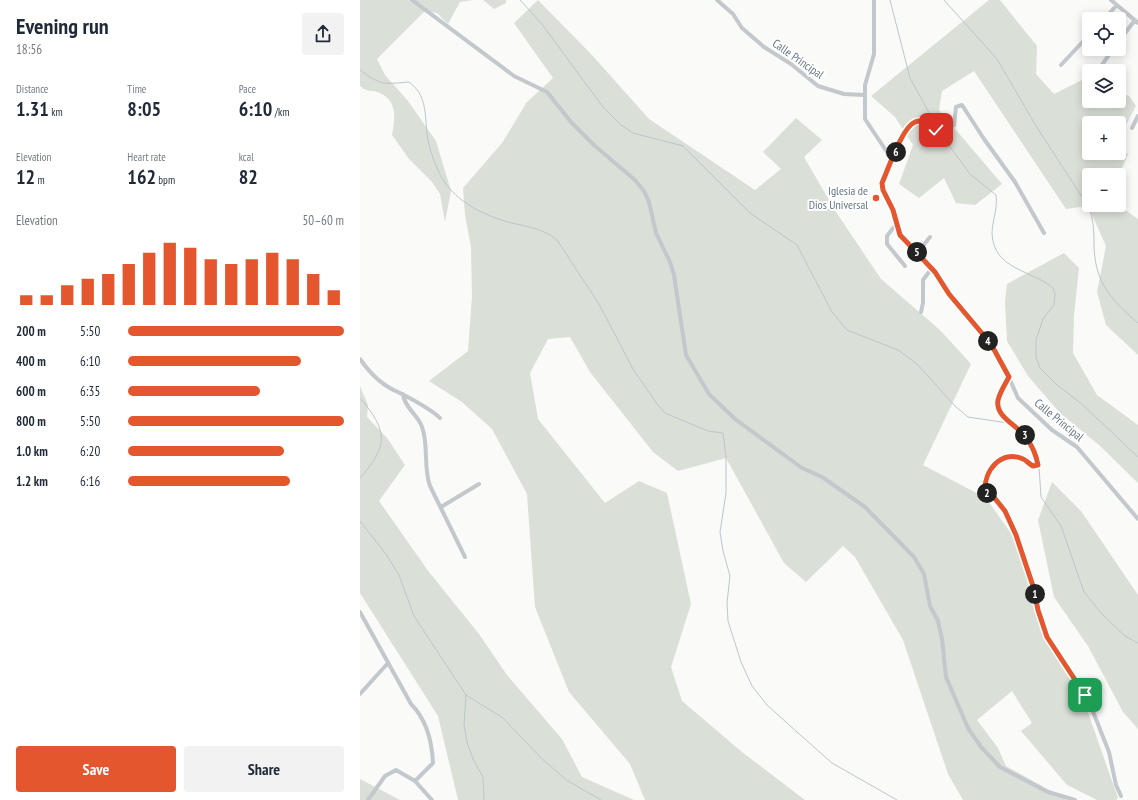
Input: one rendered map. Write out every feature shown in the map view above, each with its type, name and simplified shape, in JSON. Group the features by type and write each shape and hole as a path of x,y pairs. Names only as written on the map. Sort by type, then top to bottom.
{"street":[{"path":"412,0 514,76 547,92 572,122 595,146 635,180 644,191 649,202 656,233 670,262 674,276 686,355 709,394 735,419 802,468 822,477 865,507 914,557 924,574 930,606 938,621 948,684 968,728 981,747 1000,767 1048,792 1075,800"},
{"name":"Calle Principal","path":"717,0 733,14 746,32 818,86 844,94 864,95"},
{"path":"874,0 873,61 865,81 865,119 889,154 891,164"},
{"path":"1111,0 1136,21 1126,33"},
{"path":"1111,12 1117,6"},
{"path":"1061,65 1082,42"},
{"name":"Calle Principal","path":"1044,233 1015,182 984,140 962,105 956,107 954,125 949,129 936,130 932,125 920,121 911,124 904,135 882,187 893,210 900,235 932,268 949,294 991,344 1021,401 1052,430 1077,446 1138,519"},
{"path":"1132,128 1138,116"},
{"path":"897,223 887,236 887,244 905,266"},
{"path":"918,252 930,237"},
{"path":"921,312 923,303 922,280 932,268"},
{"path":"360,359 384,383 433,411 440,418"},
{"path":"1009,377 998,401 999,409 1006,420 1025,435 1035,452 1038,465 1033,466 1024,459 1016,457 1005,458 991,466 985,484 985,491 1000,503 1016,535 1033,586 1038,610 1047,637 1092,709 1109,752 1116,785 1121,796"},
{"path":"403,394 407,406 423,428 426,475 466,557"},
{"path":"441,507 479,484"},
{"path":"360,612 411,704 421,714 433,751 434,763 415,781"},
{"path":"360,694 388,664"},
{"path":"368,800 385,776 389,772 396,770 415,781 432,800"}],"shaded area":[{"path":"360,0 473,0 460,2 448,24 437,13 425,11 377,59 385,75 408,101 436,141 451,191 445,222 440,194 432,182 409,159 392,135 394,111 390,101 386,96 380,93 368,91 360,86"},
{"path":"483,0 506,0 506,3 494,9"},
{"path":"538,0 591,54 649,119 755,190 781,169 763,152 796,118 822,140 804,157 836,212 881,279 940,330 971,364 923,465 986,498 1015,539 1045,635 1079,687 1118,798 1116,800 1097,800 1067,785 1021,731 1032,723 1012,691 977,720 998,748 1006,766 1067,800 963,800 948,774 903,640 855,557 843,546 806,582 784,563 726,458 678,471 653,452 590,372 570,337 548,339 530,373 538,419 605,503 639,481 667,493 691,604 671,667 682,701 742,752 805,800 645,800 630,764 569,692 535,607 527,494 492,429 462,402 429,381 468,351 472,296 471,247 465,215 463,188 502,143 527,102 553,78 514,23"},
{"path":"989,0 1000,0 1037,46 1036,74 1054,94 1082,80 1082,108 1126,108 1126,95 1129,96 1136,106 1126,125 1126,116 1082,116 1082,160 1125,160 1122,168 1082,168 1082,207 1066,209 974,71 942,91 939,110 1002,184 975,205 956,203 944,178 919,198 899,184 913,145 895,117 871,96"},
{"path":"1126,211 1138,219 1138,355 1106,325 1097,292 1106,246 1091,212 1126,212"},
{"path":"1064,253 1079,268 1074,315 1073,353 1097,395 1138,425 1138,483 1099,445 1060,413 1028,376 1007,341 1005,302 1007,284"},
{"path":"360,386 368,405 367,417 387,438 405,465 379,501 429,572 479,634 507,675 562,739 582,777 634,800 458,800 438,716 360,593"},
{"path":"1052,482 1081,511 1138,595 1138,729 1123,712 1088,646 1054,597 1038,520"},
{"path":"360,779 400,800 360,800"}],"waterway":[{"path":"520,0 541,23 603,107 621,125 633,133 683,146 750,213 797,245 832,312 847,330 898,350 917,364 955,406 968,417 1008,423"},
{"path":"890,0 910,78 938,129"},
{"path":"944,0 997,59 1036,126 1088,206 1093,226 1095,261 1102,282 1107,291 1120,307 1138,323"},
{"path":"360,70 373,79 383,83 409,82 415,87 424,106 428,139 439,173 455,195 472,207 492,217 542,231 557,240 599,304 633,369 657,404 665,413 708,431 723,433 726,457 726,493 720,532 723,551 730,576 727,603 728,621 741,662 752,686 767,705 832,763 897,800"},
{"path":"939,132 970,174 996,195 992,234 994,246 999,255 1015,268 1053,288 1055,294 1054,305 1043,319 1036,340 1036,357 1040,368 1056,384 1083,405 1138,457"},
{"path":"360,398 376,420 380,429 381,438 380,447 376,456 360,478"},
{"path":"1017,426 1031,439 1037,453"},
{"path":"1039,466 1041,497 1061,526 1084,592 1102,614 1125,636 1138,643"},
{"path":"360,521 386,554 399,575 414,616 466,695 503,718 542,759 568,781 601,800"},
{"path":"466,695 464,725 467,742 473,759 483,777 484,800"}],"place":[{"name":"Iglesia de Dios Universal","path":"876,198"}],"route":[{"path":"936,130 932,125 920,121 916,121 911,124 904,135 882,183 883,190 893,210 899,234 916,250 935,272 949,294 991,344 1009,377 1003,387 998,401 999,409 1006,420 1025,435 1035,452 1038,465 1033,466 1027,463 1024,459 1016,457 1005,458 991,466 985,484 985,491 1000,503 1005,511 1016,535 1033,586 1038,610 1047,637 1085,695"}]}
